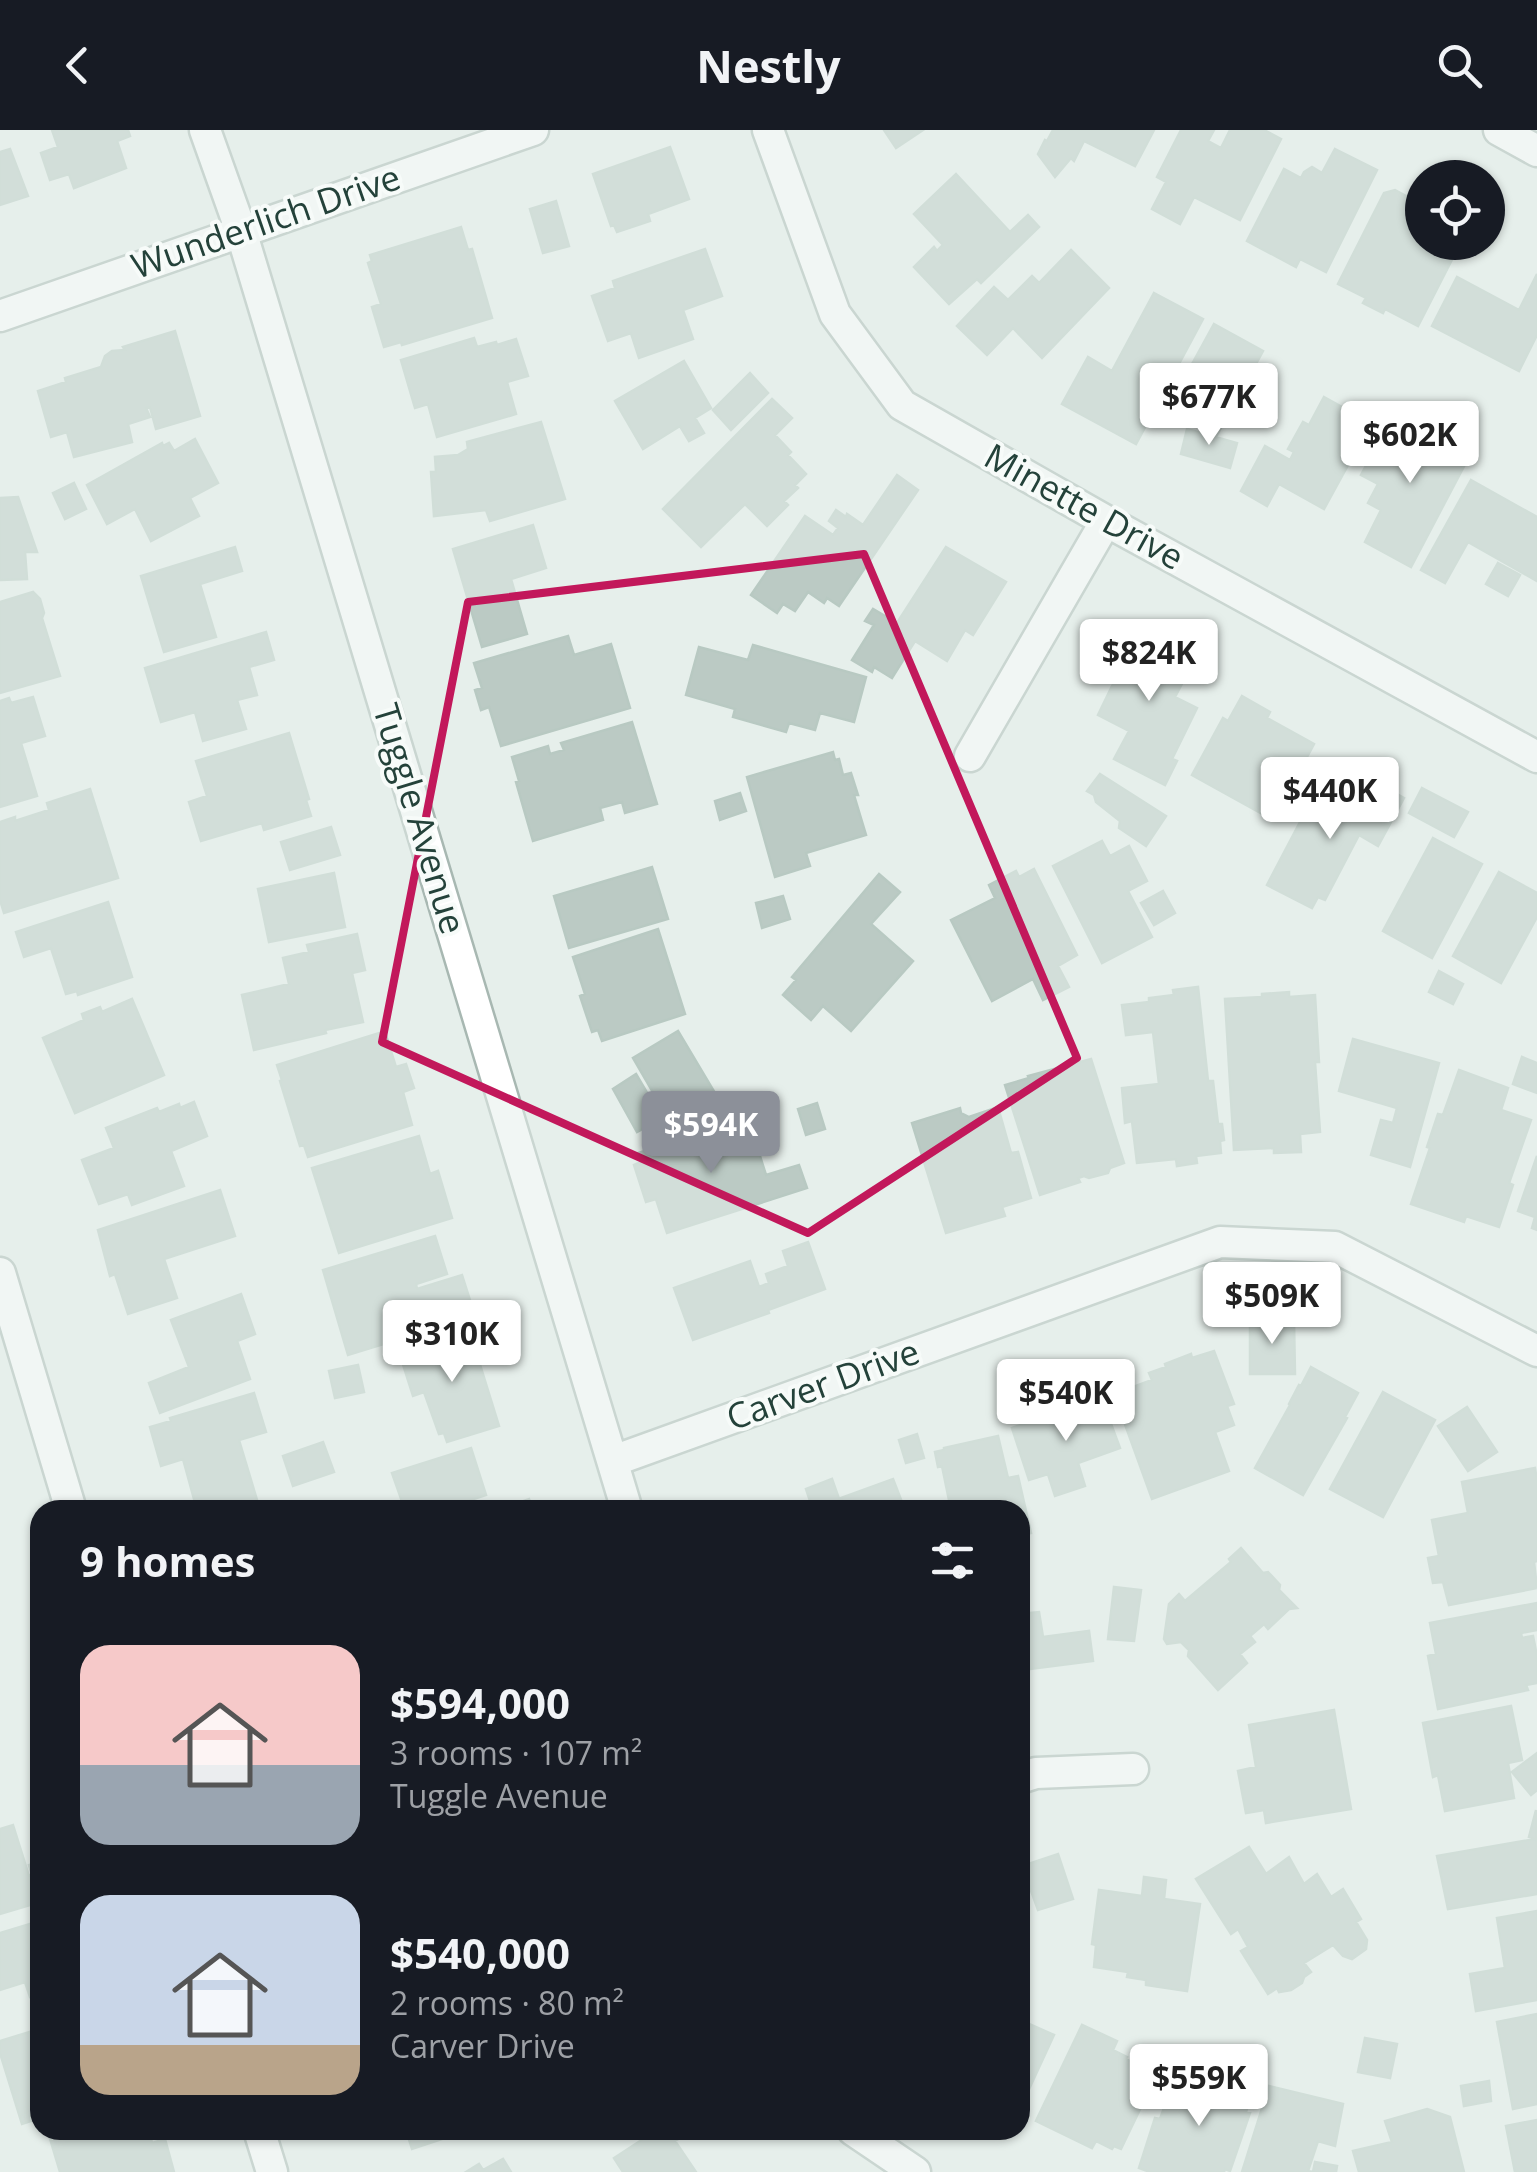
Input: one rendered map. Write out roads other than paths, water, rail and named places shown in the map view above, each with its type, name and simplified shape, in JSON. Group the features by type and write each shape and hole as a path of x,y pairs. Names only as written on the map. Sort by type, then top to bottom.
{"street":[{"name":"Tuggle Avenue","path":"205,130 241,230 625,1500"},
{"name":"Wunderlich Drive","path":"0,316 533,130"},
{"name":"Minette Drive","path":"768,130 835,314 902,406 1537,757"},
{"path":"1499,130 1537,151"},
{"path":"970,756 1106,521"},
{"name":"Carver Drive","path":"613,1461 1220,1242 1334,1248 1537,1351"},
{"path":"0,1273 68,1500"},
{"path":"1030,1775 1133,1770"},
{"path":"263,2140 272,2172"},
{"path":"868,2140 915,2172"}]}
